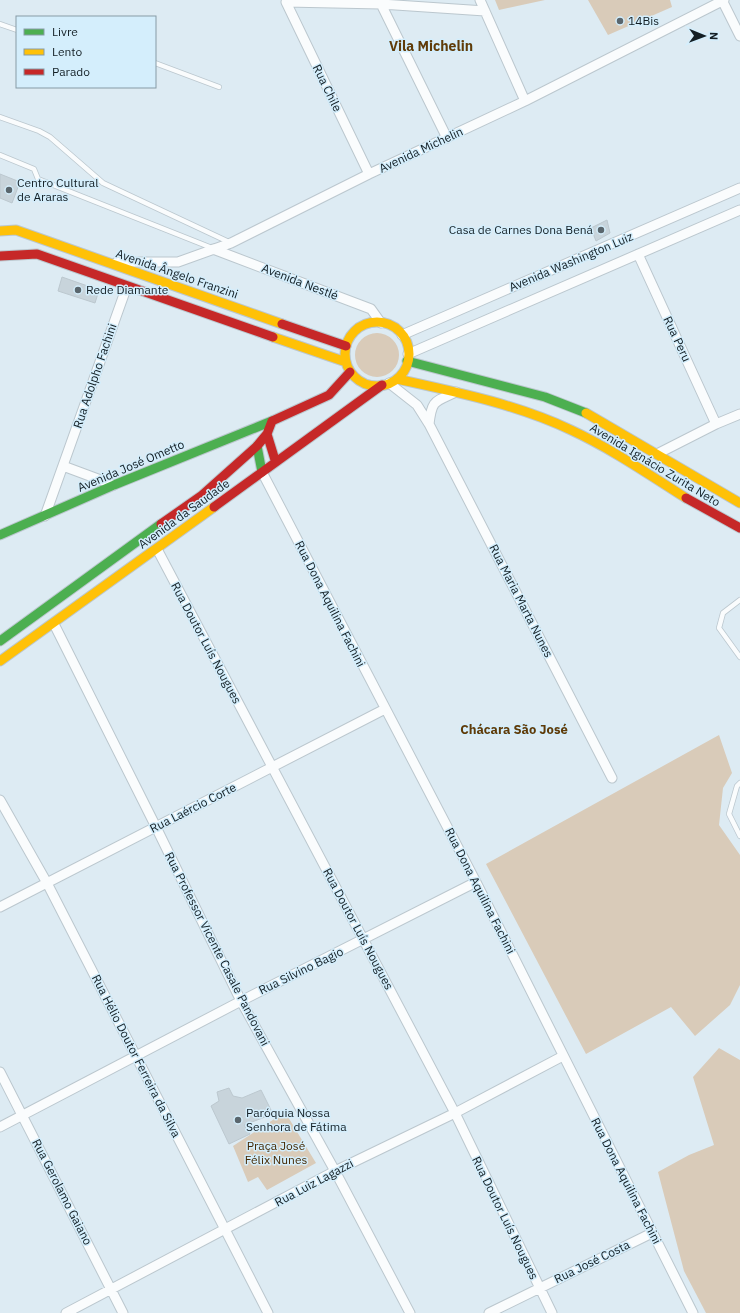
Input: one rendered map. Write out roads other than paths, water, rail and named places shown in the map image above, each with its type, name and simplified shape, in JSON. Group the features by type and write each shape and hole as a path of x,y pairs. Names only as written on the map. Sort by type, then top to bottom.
{"main road":[{"name":"Avenida Ângelo Franzini","path":"0,231 16,230 346,346"},
{"path":"0,256 37,254 346,362"},
{"path":"371,323 380,323 389,325 402,335 408,347 408,357 404,371 389,383 364,384 350,372 346,362 346,346 350,338 359,328 371,323"},
{"name":"Avenida Ignácio Zurita Neto","path":"408,357 545,397 589,414 740,503"},
{"path":"272,422 329,395 350,372"},
{"name":"Avenida Ignácio Zurita Neto","path":"389,383 456,392 550,421 593,440 646,471 700,507 740,528"},
{"name":"Avenida da Saudade","path":"0,661 54,624 157,549 262,472 276,460 389,383"},
{"name":"Avenida da Saudade","path":"0,641 201,496 256,446 267,434 272,422"},
{"name":"Avenida José Ometto","path":"0,535 114,485 272,422"},
{"path":"267,434 276,460"},
{"path":"256,446 262,472"}],"street":[{"path":"480,0 525,101"},
{"path":"723,0 740,36"},
{"name":"Avenida Michelin","path":"108,262 178,262 231,243 369,174 525,101 723,0"},
{"name":"Rua Chile","path":"369,174 286,2 381,4"},
{"path":"446,138 381,4 485,11"},
{"name":"Avenida Washington Luiz","path":"402,335 740,188"},
{"name":"Avenida Washington Luiz","path":"408,357 740,210"},
{"name":"Avenida Nestlé","path":"213,249 371,310 380,323"},
{"name":"Rua Peru","path":"638,254 716,424"},
{"name":"Rua Adolpho Fachini","path":"45,516 127,286"},
{"name":"Rua Maria Marta Nunes","path":"389,383 417,405 429,424 612,778"},
{"path":"429,424 431,408 435,402 456,392"},
{"path":"657,454 716,424 740,414"},
{"path":"63,466 114,485"},
{"name":"Rua Dona Aquilina Fachini","path":"262,472 476,882 693,1313"},
{"name":"Rua Doutor Luís Nougues","path":"157,549 455,1113 552,1313"},
{"name":"Rua Professor Vicente Casale Pandovani","path":"54,624 156,827 240,1001 335,1171 410,1313"},
{"name":"Rua Laércio Corte","path":"0,907 385,709"},
{"name":"Rua Hélio Doutor Ferreira da Silva","path":"0,800 47,883 268,1313"},
{"name":"Rua Silvino Bagio","path":"0,1127 136,1057 240,1001 476,882"},
{"name":"Rua Luiz Lagazzi","path":"66,1313 226,1230 335,1171 455,1113 563,1056"},
{"name":"Rua Gerolamo Gaiano","path":"0,1072 123,1313"},
{"name":"Rua José Costa","path":"489,1313 652,1233"}],"lane":[{"path":"0,24 16,30"},
{"path":"156,63 219,87"},
{"path":"0,117 39,131 50,137 103,183 231,243"},
{"path":"0,155 34,169 38,179 213,249"},
{"path":"740,600 723,613 719,628 740,657"},
{"path":"740,783 737,786 729,814 740,836"}],"place":[{"name":"14Bis","path":"620,21"},
{"name":"Centro Cultural de Araras","path":"9,190"},
{"name":"Casa de Carnes Dona Bená","path":"601,230"},
{"name":"Rede Diamante","path":"78,290"},
{"name":"Paróquia Nossa Senhora de Fátima","path":"238,1120"}],"district":[{"name":"Vila Michelin","path":"431,46"},
{"name":"Chácara São José","path":"514,729"}],"park label":[{"name":"Praça José Félix Nunes","path":"276,1153"}]}
